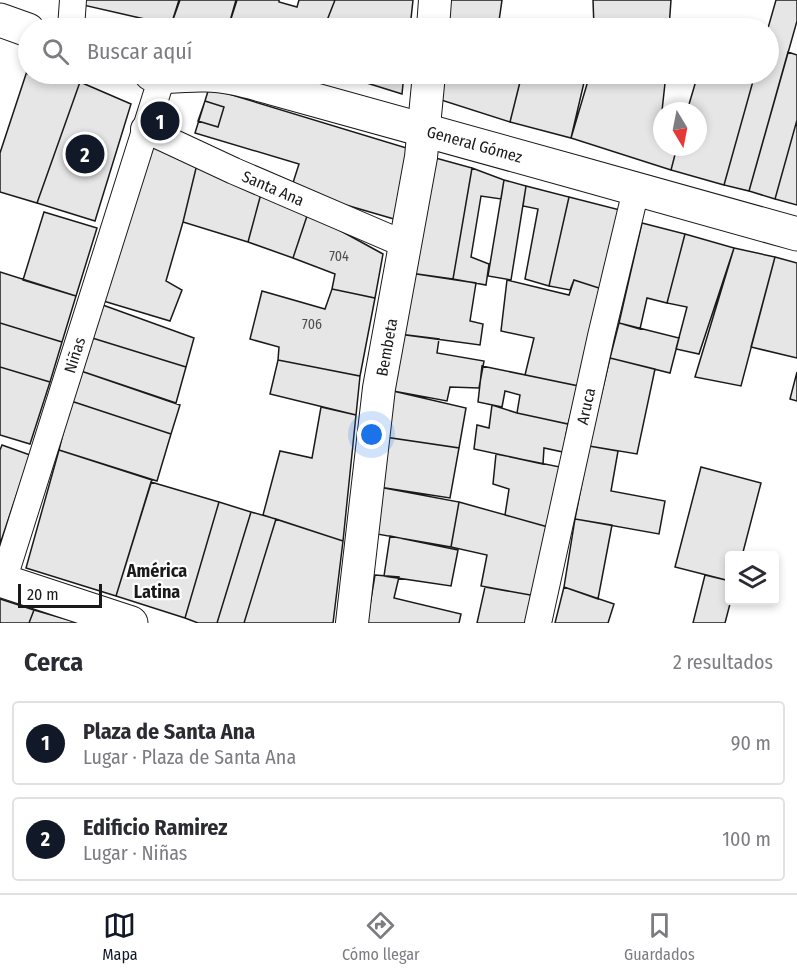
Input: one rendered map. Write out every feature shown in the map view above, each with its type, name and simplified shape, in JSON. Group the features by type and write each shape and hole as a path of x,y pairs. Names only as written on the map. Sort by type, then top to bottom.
{"main road":[{"path":"0,20 18,26"},
{"name":"General Gómez","path":"258,84 797,234"},
{"path":"1,580 130,623"}],"street":[{"path":"72,18 73,0"},
{"path":"434,18 435,0"},
{"name":"Niñas","path":"1,580 144,129 154,84"},
{"name":"Bembeta","path":"352,623 379,388 421,157 428,84"},
{"name":"Santa Ana","path":"144,129 234,171 404,244"},
{"name":"Aruca","path":"538,623 601,336 636,190"}],"building":[{"path":"83,0 179,0 173,18 140,18 83,5"},
{"path":"180,0 236,0 231,18 174,18"},
{"path":"237,0 279,0 279,2 297,7 299,0 335,0 328,18 231,18"},
{"path":"335,0 413,0 411,18 328,18"},
{"path":"447,0 502,0 499,18 445,18"},
{"path":"593,0 671,0 670,18 594,18"},
{"path":"776,0 797,0 797,21 749,191 724,185 752,84 779,84 779,18 771,18"},
{"path":"788,52 797,55 797,120 775,199 749,191"},
{"path":"23,84 79,84 37,203 0,192 0,153"},
{"path":"79,84 85,84 131,104 95,221 37,203"},
{"path":"370,84 403,84 402,94"},
{"path":"439,84 520,84 510,122 438,99"},
{"path":"520,84 584,84 571,138 510,122"},
{"path":"587,84 665,84 663,102 653,102 653,156 675,156 671,170 571,138"},
{"path":"695,84 752,84 724,185 671,170 675,156 707,156 707,102 690,102"},
{"path":"209,88 413,150 394,219 291,189 299,164 195,133"},
{"path":"205,101 224,107 218,127 198,121"},
{"path":"797,120 797,205 775,199"},
{"path":"149,142 198,160 166,281 182,290 170,321 100,300"},
{"path":"432,157 472,168 453,279 410,273"},
{"path":"198,160 262,190 248,242 183,222"},
{"path":"472,168 504,180 501,199 481,196 471,257 489,264 486,285 453,279"},
{"path":"504,180 526,186 511,280 488,276"},
{"path":"526,186 569,197 549,286 525,279 538,209 523,206"},
{"path":"262,190 308,213 293,258 248,242"},
{"path":"569,197 620,210 602,289 574,280 570,290 549,286"},
{"path":"44,212 97,228 76,296 23,280"},
{"path":"308,213 383,254 375,298 332,289 335,274 293,258"},
{"path":"642,223 685,234 667,303 647,298 640,329 619,323"},
{"path":"685,234 734,248 699,354 676,349 687,307 667,303"},
{"path":"734,248 775,257 741,386 695,377"},
{"path":"775,257 797,263 797,358 751,347"},
{"path":"0,272 76,296 62,342 0,323"},
{"path":"410,273 476,283 470,321 483,324 480,345 399,334"},
{"path":"507,280 569,295 574,280 602,289 579,386 525,375 534,338 501,331"},
{"path":"332,289 375,298 360,376 278,360 279,347 250,339 262,291 325,309"},
{"path":"100,304 194,338 186,367 89,337"},
{"path":"0,323 62,342 50,382 0,367"},
{"path":"619,323 679,338 670,373 610,358"},
{"path":"399,334 439,339 437,353 484,361 479,388 450,387 447,401 393,391"},
{"path":"89,337 186,367 176,403 81,371"},
{"path":"610,358 655,369 637,454 589,446"},
{"path":"278,360 360,376 356,415 270,394"},
{"path":"482,366 579,386 568,424 517,413 520,395 505,391 502,407 478,402"},
{"path":"0,367 50,382 30,444 0,435"},
{"path":"81,371 180,405 171,434 71,401"},
{"path":"797,372 797,401 790,399"},
{"path":"393,391 466,408 459,448 385,437"},
{"path":"71,401 171,434 157,481 59,450"},
{"path":"492,405 568,424 563,452 544,448 543,464 474,449 477,425 489,428"},
{"path":"321,407 356,415 343,541 263,515 280,451 312,458"},
{"path":"385,437 459,448 450,498 379,487"},
{"path":"2,445 30,455 0,544 0,450"},
{"path":"589,446 618,451 611,491 665,501 659,534 575,519"},
{"path":"59,450 152,480 116,596 26,568"},
{"path":"496,454 560,467 548,527 505,515 509,489 493,484"},
{"path":"701,467 761,483 743,551 725,551 725,580 675,567"},
{"path":"151,482 219,502 185,618 116,596"},
{"path":"379,487 459,502 451,547 371,533"},
{"path":"219,502 251,512 217,623 198,623 185,618"},
{"path":"459,502 548,527 536,596 481,586 487,555 451,547"},
{"path":"251,512 276,519 244,623 217,623"},
{"path":"276,519 343,541 333,623 244,623"},
{"path":"575,519 612,525 598,599 564,587"},
{"path":"390,536 458,550 451,586 384,576"},
{"path":"375,575 399,577 394,598 461,614 459,623 367,623"},
{"path":"705,575 725,580 725,605 730,605 725,623 693,623"},
{"path":"485,587 536,596 530,623 477,623"},
{"path":"564,587 614,604 608,623 555,623"},
{"path":"0,599 34,610 29,623 0,623"},
{"path":"34,610 79,623 29,623"}],"place":[{"name":"Plaza de Santa Ana","path":"160,121"},
{"name":"Edificio Ramirez","path":"85,154"}],"district":[{"name":"América Latina","path":"157,581"}]}
